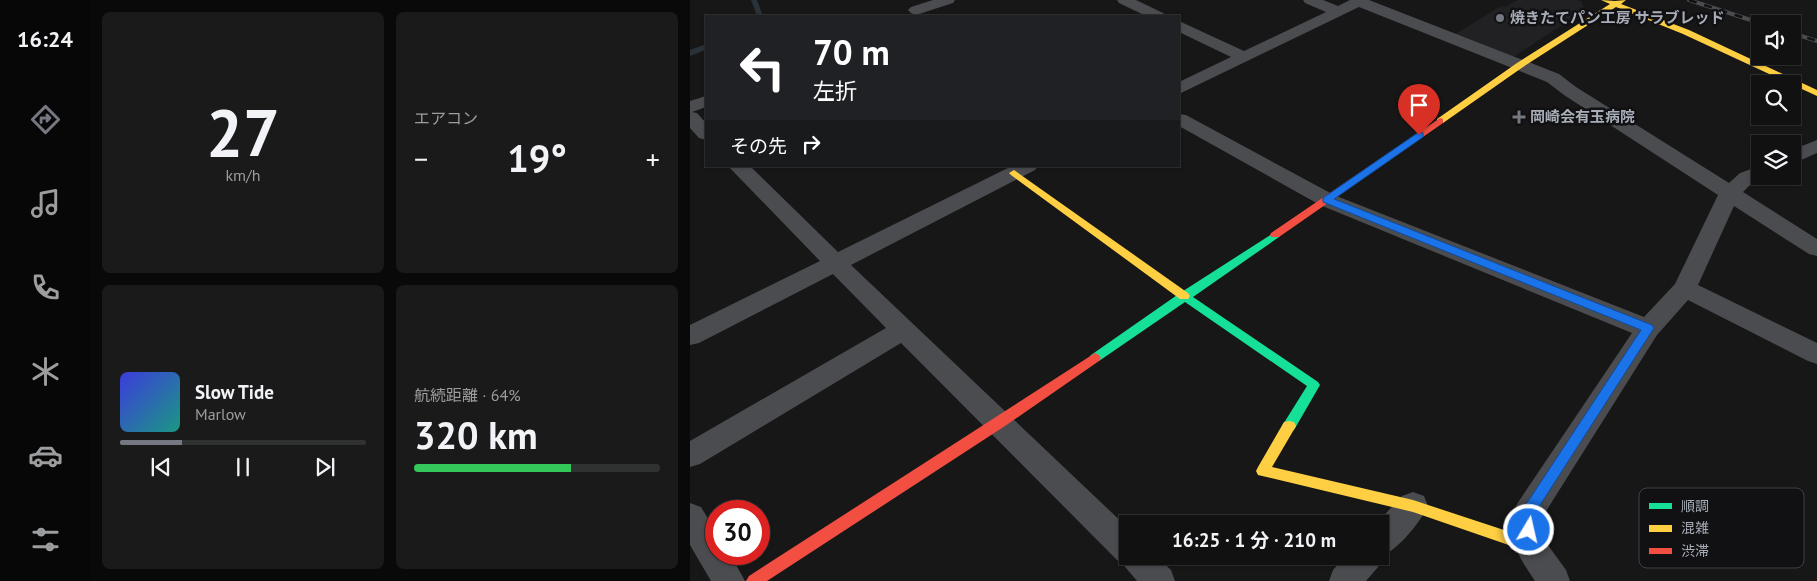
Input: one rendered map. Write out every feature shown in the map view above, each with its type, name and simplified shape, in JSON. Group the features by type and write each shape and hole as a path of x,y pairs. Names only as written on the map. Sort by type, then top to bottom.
{"street":[{"path":"915,12 948,0"},
{"path":"1124,0 1156,15"},
{"path":"1310,0 1337,11"},
{"path":"1180,88 1360,1 1553,78 1729,194 1817,249"},
{"path":"754,581 1000,422 1327,200 1614,1 1706,40 1817,93"},
{"path":"1180,26 1244,57"},
{"path":"690,107 705,101"},
{"path":"690,117 705,133"},
{"path":"1180,120 1327,200 1648,328"},
{"path":"1801,154 1817,146"},
{"path":"739,167 834,263 1000,422 1119,541"},
{"path":"690,336 1021,170 1185,297 1314,385 1263,471 1413,506 1529,545"},
{"path":"1554,581 1529,545 1528,514 1648,328 1685,288 1729,194 1751,175"},
{"path":"1685,288 1817,354"},
{"path":"690,456 904,329"},
{"path":"1389,532 1413,506"},
{"path":"690,517 730,581"},
{"path":"1143,565 1159,581"},
{"path":"1345,581 1360,565"}],"shaded area":[{"path":"1518,0 1577,0 1581,1 1585,10 1515,56 1506,56 1454,35 1501,6 1505,7"}],"waterway":[{"path":"754,0 760,15"},
{"path":"690,53 705,47"}],"railway":[{"path":"1689,0 1751,20"},
{"path":"1801,36 1817,41"}],"traffic: fast":[{"path":"1095,358 1275,235"},
{"path":"1184,296 1314,385 1289,426"}],"traffic: slow":[{"path":"1605,0 1686,32 1817,93"},
{"path":"1440,121 1520,65 1622,0"},
{"path":"1014,173 1184,296"},
{"path":"1289,426 1263,471 1413,506 1529,545"}],"traffic: jam":[{"path":"1275,235 1440,121"},
{"path":"754,581 1000,422 1095,358"}],"place":[{"name":"焼きたてパン工房 サラブレッド","path":"1500,18"},
{"name":"岡崎会有玉病院","path":"1519,117"}],"route":[{"path":"1419,135 1327,200 1648,328 1537,498 1528,514 1529,530"}]}
